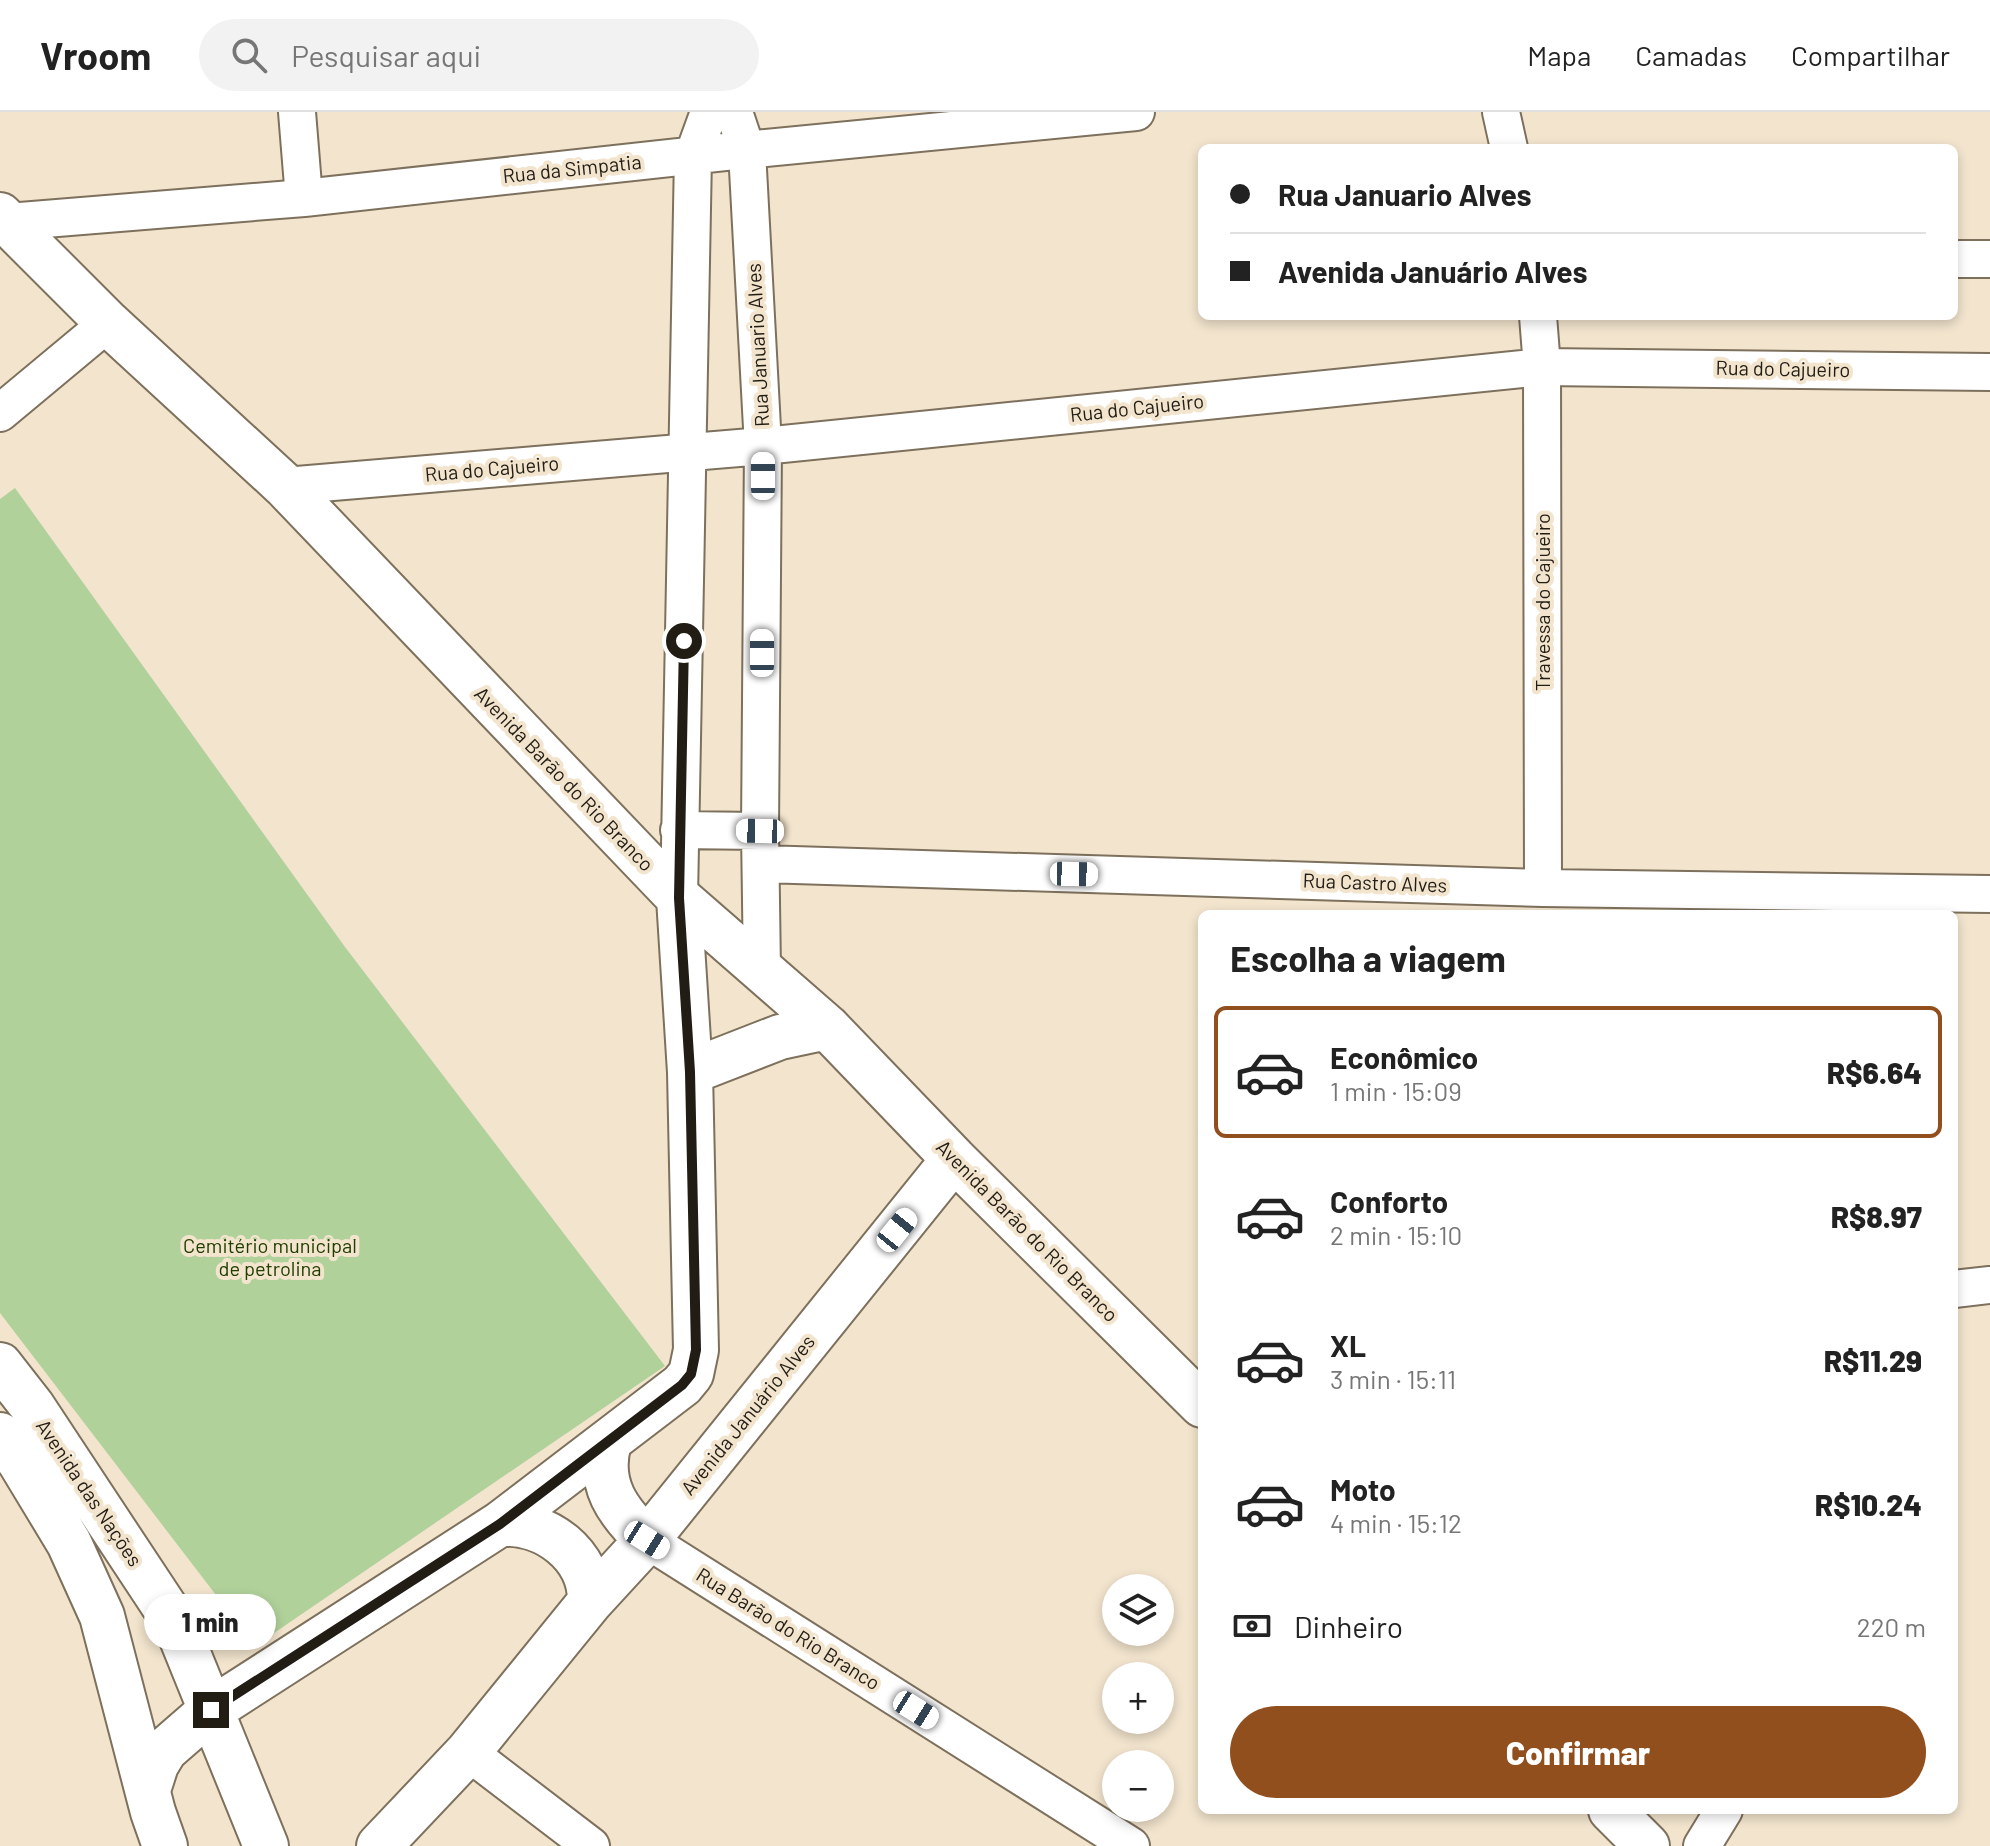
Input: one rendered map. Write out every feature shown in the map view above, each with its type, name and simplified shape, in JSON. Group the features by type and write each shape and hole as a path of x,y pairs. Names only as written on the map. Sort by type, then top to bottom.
{"street":[{"path":"297,112 304,198"},
{"path":"148,1790 156,1765 165,1750 211,1710 500,1524 682,1385 691,1374 694,1364 690,1072 679,898 679,830 693,156 709,112"},
{"name":"Rua Januario Alves","path":"734,112 747,151 763,446 762,971"},
{"name":"Rua da Simpatia","path":"4,218 304,198 1136,112"},
{"path":"1501,112 1508,144"},
{"name":"Avenida Barão do Rio Branco","path":"4,218 108,323 285,486 679,898 827,1027 954,1159 1198,1401"},
{"path":"1958,259 1990,259"},
{"name":"Travessa do Cajueiro","path":"1538,320 1542,367 1543,888"},
{"path":"0,413 108,323"},
{"name":"Rua do Cajueiro","path":"285,486 763,446 1542,367 1990,372"},
{"name":"Rua Castro Alves","path":"679,830 760,848 1543,888 1887,903 1990,894"},
{"path":"690,1072 780,1037 827,1027"},
{"name":"Avenida Januário Alves","path":"379,1846 468,1752 590,1602 647,1540 954,1159"},
{"path":"1958,1289 1990,1285"},
{"name":"Avenida das Nações","path":"0,1365 32,1406 176,1624 266,1846"},
{"name":"Avenida das Nações","path":"0,1435 69,1543 102,1616 165,1846"},
{"path":"609,1442 605,1456 608,1484 622,1516 647,1540"},
{"path":"500,1524 535,1527 567,1548 584,1569 590,1586 590,1602"},
{"name":"Rua Barão do Rio Branco","path":"647,1540 1131,1846"},
{"path":"468,1752 591,1846"},
{"path":"1615,1814 1647,1846"},
{"path":"1702,1846 1722,1814"}],"green space":[{"name":"Cemitério municipal de petrolina","path":"15,488 345,947 665,1366 255,1646 0,1313 0,499"}],"route":[{"path":"211,1710 500,1524 682,1385 691,1374 696,1350 690,1072 679,898 684,641"}]}
